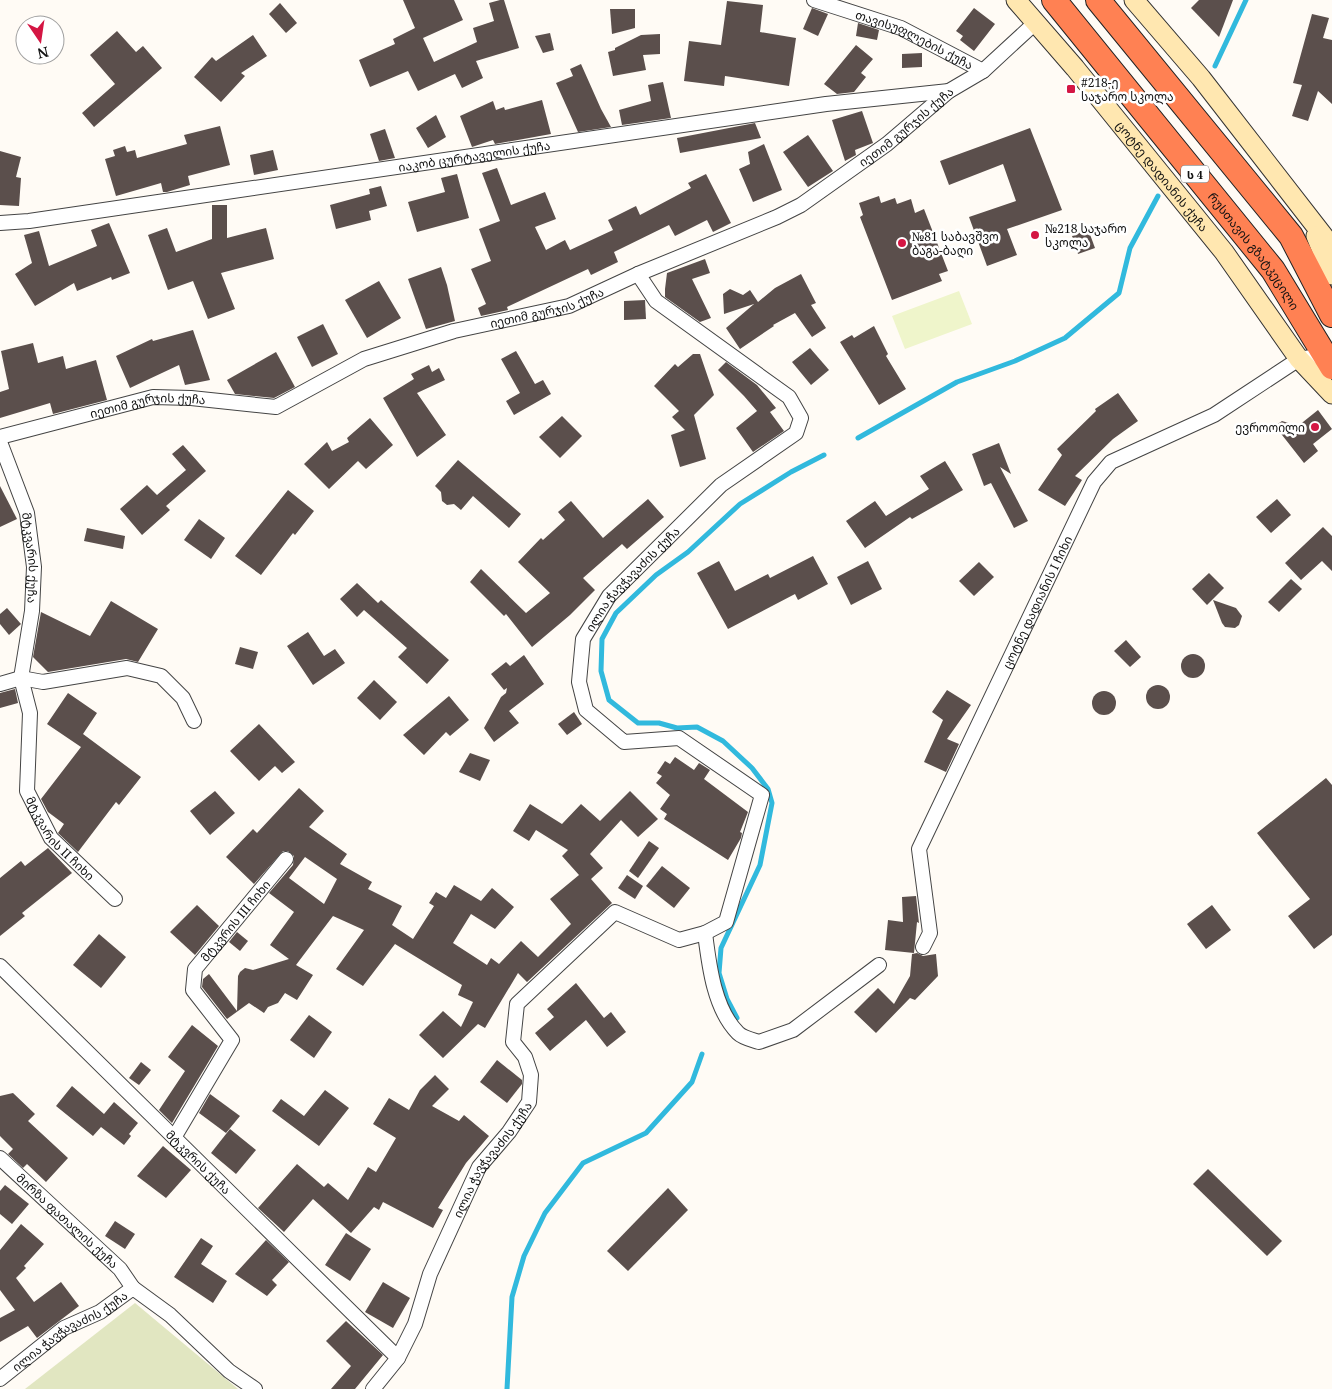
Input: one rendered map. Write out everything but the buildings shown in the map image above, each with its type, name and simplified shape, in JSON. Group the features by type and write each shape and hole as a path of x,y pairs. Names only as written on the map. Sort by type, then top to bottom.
{"highway":[{"name":"რუსთავის გზატკეცილი","path":"1054,0 1273,270 1330,359"},
{"path":"1098,0 1291,236 1332,315"}],"street":[{"name":"თავისუფლების ქუჩა","path":"814,0 901,28 983,72"},
{"name":"ცოტნე დადიანის ქუჩა","path":"1016,0 1075,68 1224,252 1299,360 1332,394"},
{"path":"1134,0 1201,78 1332,247"},
{"name":"იეთიმ გურჯის ქუჩა","path":"0,437 153,397 192,398 276,408 364,359 454,331 570,306 638,274 777,218 801,205 887,144 949,91 983,72 1035,23"},
{"name":"იაკობ ცურტაველის ქუჩა","path":"0,223 38,220 826,104 949,91"},
{"path":"1308,216 1332,274"},
{"name":"ილია ჭავჭავაძის ქუჩა","path":"373,1389 398,1358 415,1324 430,1274 479,1167 509,1132 529,1102 531,1075 525,1057 513,1042 517,1004 615,912 679,940 706,933 726,922 762,795 679,738 624,742 586,710 579,682 583,639 609,596 721,485 796,433 801,418 789,397 656,301 638,274"},
{"path":"1299,360 1330,359"},
{"name":"ცოტნე დადიანის I ჩიხი","path":"923,947 930,933 919,849 1094,482 1111,462 1214,414 1299,360"},
{"name":"მტკვარის ქუჩა","path":"0,442 27,513 34,567 32,611 21,678"},
{"path":"0,684 21,678 43,682 126,668 161,676 182,698 194,722"},
{"name":"მტკვარის II ჩიხი","path":"21,678 30,713 27,791 50,838 115,899"},
{"name":"მტკვრის III ჩიხი","path":"175,1136 232,1040 194,990 195,969 286,859"},
{"path":"706,933 708,962 724,1014 739,1034 759,1042 793,1030 879,965"},
{"name":"მტკვრის ქუჩა","path":"0,966 175,1136 398,1358"},
{"name":"მირზა ფათალის ქუჩა","path":"0,1158 120,1269 133,1288"},
{"name":"ილია ჭავჭავაძის ქუჩა","path":"0,1379 64,1328 100,1312 133,1288 170,1315 229,1372 255,1389"}],"green space":[{"path":"959,291 972,324 905,349 892,316"},
{"path":"135,1303 238,1389 25,1389"}],"waterway":[{"path":"1215,66 1246,0"},
{"path":"858,438 957,382 1015,361 1065,338 1119,293 1130,248 1158,196"},
{"path":"737,1018 727,999 719,973 721,948 760,865 772,803 768,789 752,768 723,741 697,727 677,728 659,723 638,723 609,700 601,671 602,639 616,613 656,575 688,552 740,504 791,472 824,455"},
{"path":"507,1389 512,1297 524,1256 545,1213 583,1163 646,1133 692,1082 702,1054"}],"place":[{"name":"#218-ე საჯარო სკოლა","path":"1071,89"},
{"name":"№218 საჯარო სკოლა","path":"1035,235"},
{"name":"№81 საბავშვო ბაგა-ბაღი","path":"902,243"},
{"name":"ევროოილი","path":"1315,427"}]}
